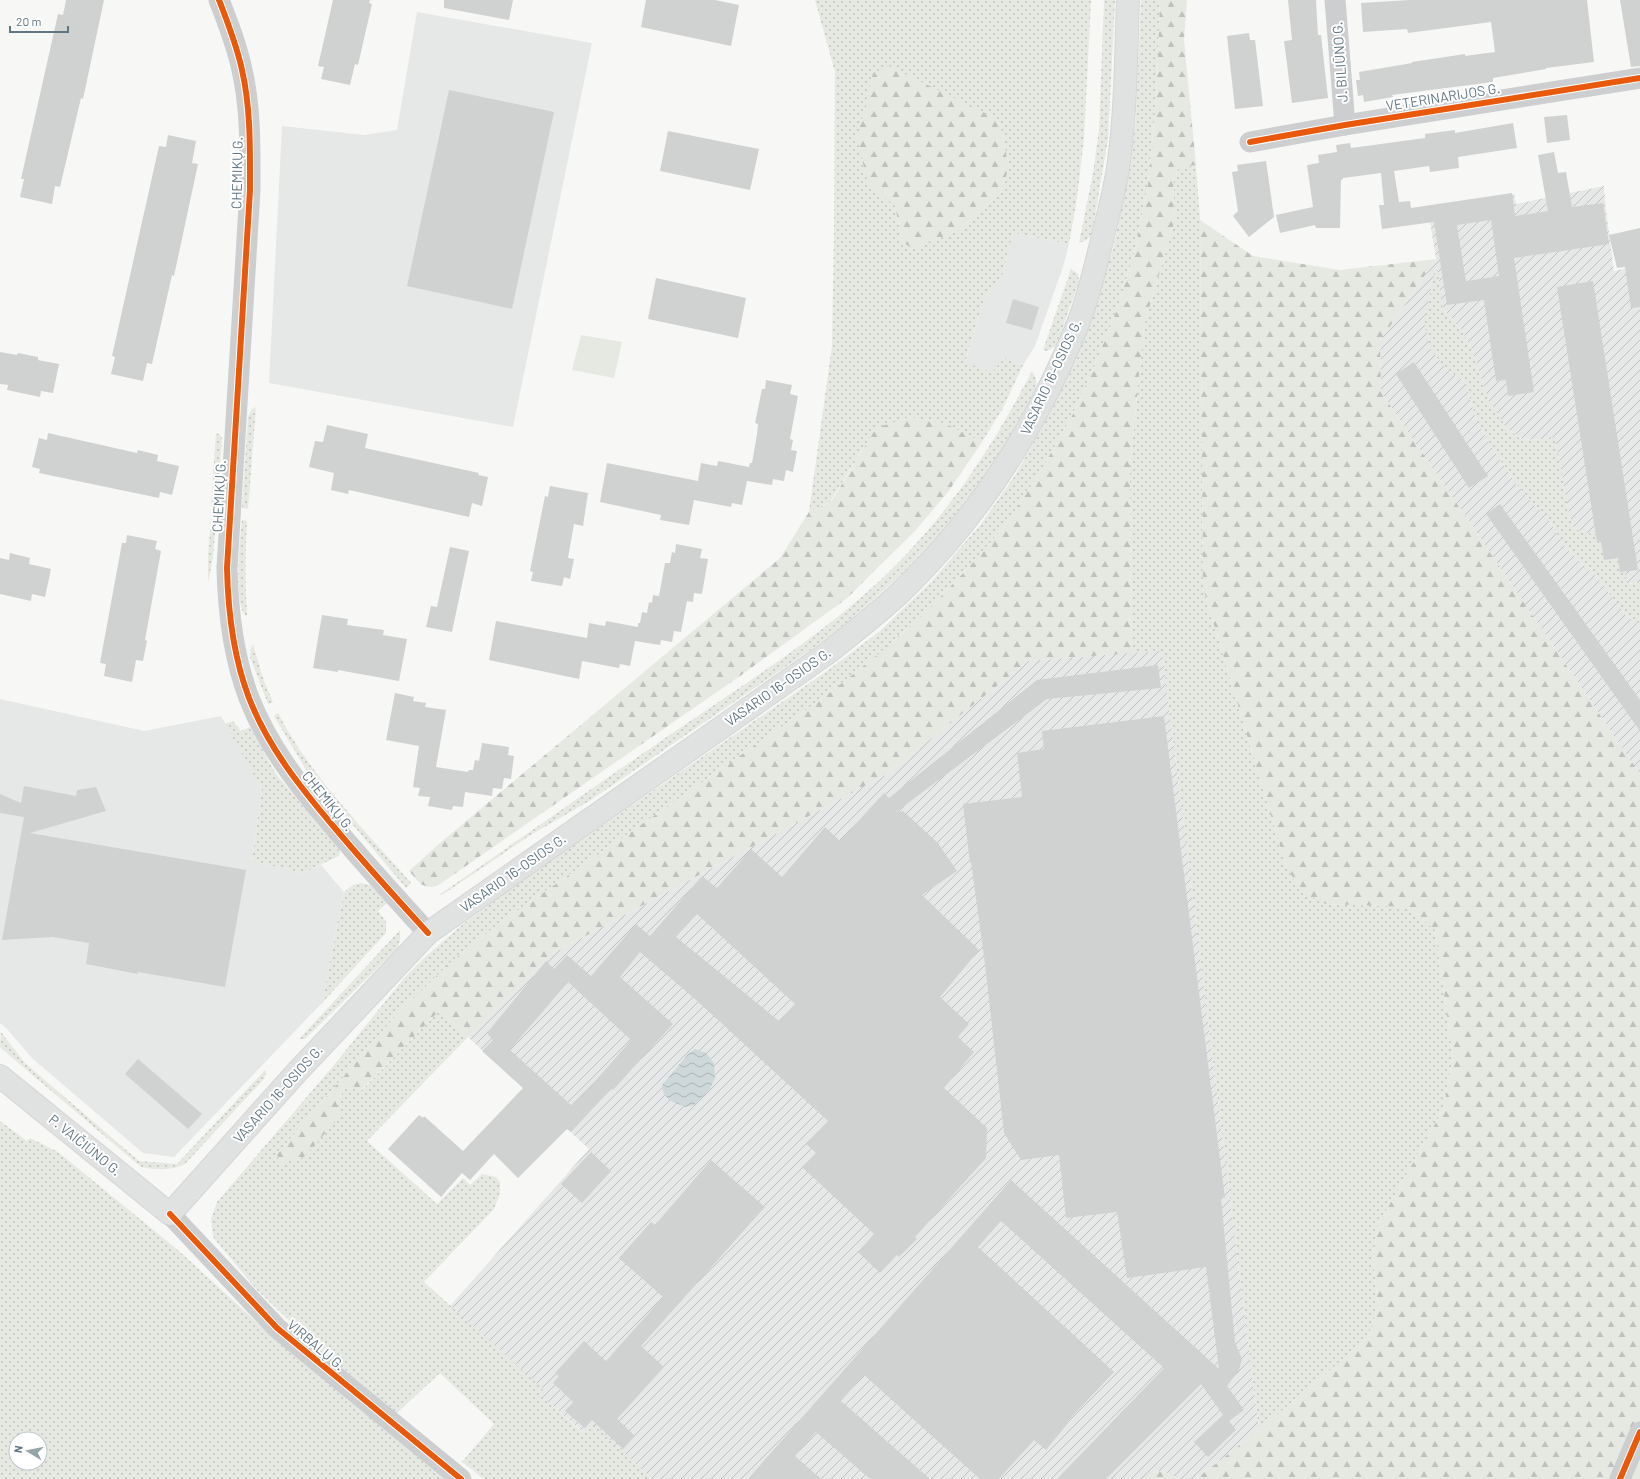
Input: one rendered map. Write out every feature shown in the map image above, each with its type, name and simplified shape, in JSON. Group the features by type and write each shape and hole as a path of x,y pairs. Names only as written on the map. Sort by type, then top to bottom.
{"main road":[{"name":"VASARIO 16-OSIOS G.","path":"170,1214 297,1072 428,933 829,652 907,586 972,512 1019,444 1040,407 1076,326 1088,291 1112,201 1119,160 1124,108 1128,0"},
{"name":"P. VAIČIŪNO G.","path":"0,1076 170,1214"}],"street":[{"name":"CHEMIKŲ G.","path":"219,0 230,27 242,71 250,137 250,198 227,568 229,614 238,662 249,698 258,717 274,749 292,775 360,858 428,933"},
{"name":"J. BILIŪNO G.","path":"1335,0 1345,125"},
{"name":"VETERINARIJOS G.","path":"1250,142 1345,125 1640,78"},
{"name":"VIRBALŲ G.","path":"170,1214 277,1328 461,1479"},
{"path":"1620,1479 1640,1432"}],"shaded area":[{"path":"417,12 592,43 513,427 269,383 282,126 364,135 397,130"},
{"path":"1604,186 1614,271 1640,265 1640,582 1627,584 1620,572 1604,560 1601,542 1597,542 1574,529 1569,514 1555,438 1535,440 1522,439 1505,427 1489,402 1472,350 1461,329 1442,307 1445,368 1466,383 1477,423 1511,477 1533,504 1544,513 1567,549 1597,577 1626,615 1635,622 1640,623 1640,774 1381,392 1380,341 1436,259 1428,209 1514,194 1516,204"},
{"path":"1013,233 1069,244 1063,267 1035,346 1023,365 1005,358 992,373 965,363 984,299 1002,276"},
{"path":"1162,650 1259,1430 1196,1479 1182,1479 1157,1470 1144,1479 652,1479 592,1424 584,1433 539,1394 542,1389 450,1306 589,1149 468,1037 550,955 887,774 1028,661"},
{"path":"0,699 144,731 221,716 262,789 252,861 303,873 321,865 344,892 322,1003 174,1157 143,1153 33,1059 0,1023"}],"green space":[{"path":"815,0 1091,0 1084,138 1077,198 1069,244 1013,233 1002,276 984,299 965,362 992,373 1005,358 1023,365 1003,408 982,442 944,423 876,428 830,502 809,512 832,346 835,72","holes":["997,119 1001,129 1009,168 1000,193 959,230 912,249 902,241 895,206"]},
{"path":"1104,0 1115,0 1108,139 1092,233 1088,239 1079,243 1093,173 1099,130"},
{"path":"1141,0 1160,0 1156,102 1148,184 1135,250 1118,307 1072,416 1040,472 1007,523 970,566 928,610 881,652 823,698 497,925 452,961 399,1012 277,1154 336,1102 346,1088 362,1090 440,1010 468,1037 367,1141 437,1204 463,1178 470,1185 482,1174 496,1177 500,1182 500,1193 494,1209 424,1282 543,1389 539,1394 583,1433 592,1423 652,1479 484,1479 462,1462 494,1424 440,1373 397,1413 315,1345 256,1289 213,1237 211,1219 217,1202 334,1065 405,977 424,958 463,924 516,885 827,671 880,631 931,582 981,524 1016,474 1050,413 1078,356 1113,249 1131,163 1136,116"},
{"path":"1160,0 1187,0 1184,40 1196,165 1180,167 1173,176 1175,220 1144,326 1130,466 1131,653 1028,661 887,774 550,955 468,1037 440,1010 361,1090 346,1088 336,1102 343,1113 304,1157 280,1164 277,1154 399,1012 452,961 497,925 823,698 881,652 928,610 970,566 1007,523 1040,472 1072,416 1118,307 1135,250 1148,184 1156,102"},
{"path":"889,66 997,119 1001,129 1009,168 1000,193 959,230 912,249 902,241 895,206 868,184 857,138 873,73"},
{"path":"1196,165 1200,220 1203,588 1287,869 1326,904 1409,907 1435,930 1453,1058 1443,1110 1378,1225 1373,1258 1378,1305 1368,1338 1259,1430 1162,651 1131,653 1130,466 1144,326 1175,220 1173,176 1180,167"},
{"path":"1200,220 1253,256 1340,270 1436,259 1380,341 1381,392 1640,774 1640,1479 1196,1479 1259,1430 1368,1338 1378,1305 1373,1258 1378,1225 1443,1110 1453,1058 1435,930 1409,907 1326,904 1305,894 1287,869 1203,588"},
{"path":"1071,269 1078,274 1079,282 1056,346 1047,351 1043,350"},
{"path":"1435,270 1438,270 1442,307 1461,329 1472,350 1489,402 1505,427 1521,439 1535,440 1555,437 1569,514 1574,529 1595,535 1597,542 1601,542 1604,560 1618,558 1620,572 1625,572 1627,584 1640,582 1640,623 1635,622 1626,615 1597,577 1567,549 1544,513 1533,504 1511,477 1477,423 1466,383 1445,368 1431,349 1424,322"},
{"path":"581,335 622,342 614,378 572,370"},
{"path":"1032,371 1036,380 1035,390 1005,445 973,492 936,538 904,572 866,606 829,637 591,800 529,836 442,895 439,895 644,752 759,675 815,635 868,591 914,546 953,499 987,450"},
{"path":"256,407 248,509 242,508 248,417 252,409"},
{"path":"910,417 944,423 982,442 948,492 915,531 846,599 740,676 437,886 427,886 418,881 409,871 440,843 780,558 809,512 831,502 876,428"},
{"path":"216,433 222,438 217,507 211,506"},
{"path":"211,519 215,519 216,521 213,557 208,583 208,556"},
{"path":"242,520 247,521 247,616 243,611 240,601 238,572"},
{"path":"253,645 264,681 273,702 268,704 250,657 251,648"},
{"path":"278,713 291,736 322,781 411,883 406,888 305,768 274,716"},
{"path":"233,721 241,731 250,727 276,774 338,848 340,852 339,856 303,873 252,861 262,789 225,724"},
{"path":"361,883 370,885 387,903 378,911 386,921 386,933 322,1003 344,892 353,885"},
{"path":"400,930 398,948 305,1039 299,1039"},
{"path":"1,1032 25,1063 139,1161 177,1164 265,1070 266,1073 264,1079 185,1164 169,1169 147,1168 141,1167 3,1050 0,1047"},
{"path":"0,1121 27,1141 30,1138 58,1152 179,1251 275,1339 445,1479 0,1479"},
{"path":"1157,1470 1182,1479 1144,1479"}],"water":[{"path":"695,1049 706,1053 714,1063 715,1078 710,1089 694,1105 685,1107 669,1100 663,1092 662,1085 688,1054"}],"building":[{"path":"66,0 104,0 83,99 81,98 60,187 55,186 52,204 20,197 24,179 21,179 58,14 63,15"},
{"path":"333,0 370,0 369,3 372,4 358,65 355,64 350,85 321,79 324,67 318,66"},
{"path":"444,0 513,0 509,20 444,8"},
{"path":"646,0 715,0 739,5 731,46 641,27"},
{"path":"1288,0 1316,0 1318,35 1321,35 1328,98 1292,103 1284,41 1292,40"},
{"path":"1409,0 1587,0 1594,62 1546,68 1493,78 1493,82 1392,95 1393,97 1364,102 1363,95 1358,96 1356,80 1360,80 1359,72 1465,54 1465,56 1495,52 1491,22 1408,33 1407,29 1363,32 1361,3"},
{"path":"1620,0 1640,0 1640,66 1631,67"},
{"path":"1249,33 1250,40 1255,40 1263,106 1235,109 1227,36"},
{"path":"449,90 554,112 512,309 407,286"},
{"path":"1567,115 1570,140 1547,143 1544,117"},
{"path":"1513,123 1517,148 1458,157 1459,168 1430,172 1429,166 1394,171 1399,202 1410,201 1411,208 1512,193 1515,216 1548,211 1538,155 1554,152 1558,173 1566,172 1572,207 1603,203 1609,244 1514,258 1534,392 1508,396 1506,380 1496,381 1484,300 1447,305 1434,222 1382,229 1379,205 1384,205 1381,173 1343,178 1341,180 1340,228 1316,228 1315,225 1280,233 1276,215 1313,207 1307,165 1319,163 1318,155 1337,152 1336,145 1350,143 1351,148 1425,138 1425,134 1455,130 1455,133","holes":["1491,220 1499,276 1466,281 1457,225"]},
{"path":"668,131 759,149 750,190 660,171"},
{"path":"168,135 196,141 192,163 198,164 174,276 172,275 152,364 147,363 143,381 111,374 115,357 112,356 159,146 166,147"},
{"path":"1266,161 1274,217 1249,237 1233,216 1238,211 1232,172 1238,171 1237,165"},
{"path":"1640,228 1640,307 1631,308 1625,267 1617,268 1609,235"},
{"path":"656,278 746,298 738,338 648,319"},
{"path":"1593,281 1638,570 1620,572 1618,558 1604,560 1601,542 1597,542 1557,287"},
{"path":"1013,299 1039,307 1032,330 1006,323"},
{"path":"0,352 17,355 18,353 38,357 38,360 59,364 53,393 41,391 40,397 7,390 8,385 0,384"},
{"path":"1414,362 1488,476 1469,488 1396,374"},
{"path":"766,380 792,385 790,394 798,396 790,439 793,440 791,450 797,451 793,472 786,470 784,481 773,479 772,485 747,481 742,505 732,503 731,507 694,500 689,525 660,520 661,515 600,502 607,463 698,481 701,463 717,466 718,461 749,467 750,463 752,463 757,434 758,424 755,423 762,389 765,389"},
{"path":"327,425 368,434 365,448 479,473 478,475 488,477 482,506 472,503 469,517 349,490 348,494 331,490 334,473 309,467 315,441 323,442"},
{"path":"48,433 137,453 138,450 158,455 157,461 179,466 172,495 160,492 159,498 39,473 40,469 32,467 39,438 47,440"},
{"path":"550,486 588,493 583,526 574,524 568,558 574,559 570,579 564,577 562,586 531,581 533,572 530,571 545,496 548,497"},
{"path":"1500,504 1640,700 1640,731 1486,514"},
{"path":"127,535 157,541 155,549 161,551 145,640 147,641 143,661 136,660 132,682 104,676 106,664 100,663 122,543 126,543"},
{"path":"676,544 702,549 700,558 708,559 702,594 694,593 693,602 687,601 681,632 674,631 672,642 661,640 660,645 635,641 630,666 620,664 619,668 582,661 579,679 489,660 496,621 587,638 589,623 605,626 606,621 638,627 642,612 647,613 649,602 652,603 653,595 659,596 665,563 670,563 672,552 675,553"},
{"path":"450,547 469,551 452,632 426,627 431,606 437,607"},
{"path":"10,553 30,558 29,564 51,569 45,597 32,594 31,601 0,594 0,558 9,560"},
{"path":"322,615 348,619 347,625 384,630 383,635 407,639 399,681 338,670 338,672 313,668"},
{"path":"1158,665 1161,688 1047,699 896,812 903,811 938,843 957,871 922,895 979,950 940,997 969,1024 958,1037 974,1052 944,1088 987,1128 986,1158 915,1237 917,1239 899,1257 897,1255 880,1273 858,1252 874,1234 802,1167 816,1153 806,1144 828,1121 695,999 640,952 620,977 673,1024 613,1090 611,1089 571,1132 567,1129 518,1178 494,1154 470,1180 462,1173 441,1197 388,1149 419,1115 423,1118 424,1116 463,1151 523,1088 482,1051 493,1040 487,1033 546,961 554,969 567,955 591,976 636,924 650,936 702,876 717,888 751,849 782,877 825,827 840,841 884,793 889,798 1037,680","holes":["697,914 795,1004 779,1021 676,937","568,982 631,1040 597,1079 571,1105 510,1050"]},
{"path":"395,693 414,697 413,701 426,703 425,707 446,710 436,767 468,772 469,770 473,770 475,760 479,761 482,743 509,747 508,755 514,756 511,779 504,778 502,789 493,788 492,796 465,792 463,807 453,806 452,810 428,806 430,797 418,796 420,788 413,787 419,746 386,740"},
{"path":"1164,716 1225,1198 1221,1198 1235,1342 1242,1359 1239,1370 1227,1386 1244,1410 1229,1421 1236,1430 1208,1457 1194,1442 1223,1415 1201,1384 1106,1479 1057,1479 1164,1368 1001,1221 978,1247 1114,1372 1067,1422 1068,1423 1046,1450 1034,1440 999,1479 980,1479 864,1375 841,1401 930,1479 870,1479 816,1432 795,1456 821,1479 748,1479 1011,1180 1219,1369 1206,1267 1127,1278 1117,1212 1066,1218 1059,1155 1021,1160 1004,1133 985,964 963,804 1022,797 1017,753 1044,749 1042,731"},
{"path":"24,786 76,796 77,790 96,787 106,811 30,833 246,870 225,987 138,972 138,974 86,964 89,943 53,937 2,940 24,817 0,813 0,794 21,803"},
{"path":"138,1059 202,1114 188,1129 125,1074"},
{"path":"591,1152 611,1171 582,1203 561,1184"},
{"path":"711,1160 765,1207 641,1346 664,1367 617,1419 635,1436 623,1449 592,1420 585,1428 565,1411 573,1402 553,1383 559,1376 555,1373 584,1341 606,1361 663,1297 619,1258 651,1222 655,1225"}],"cycle path":[{"path":"219,0 235,43 242,70 247,100 250,145 250,190 227,568 230,617 235,650 249,698 275,750 309,797 345,840 428,933"},
{"path":"1250,142 1345,125 1640,78"},
{"path":"170,1214 277,1328 461,1479"},
{"path":"1620,1479 1640,1432"}]}
